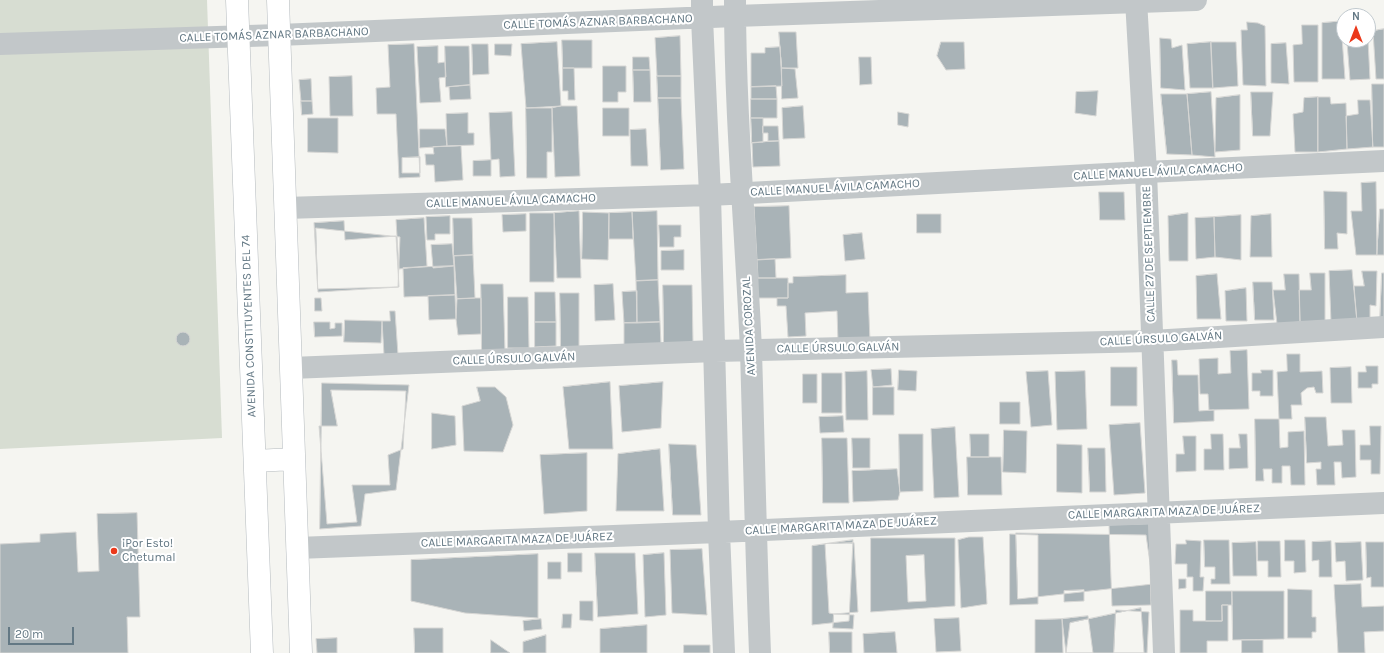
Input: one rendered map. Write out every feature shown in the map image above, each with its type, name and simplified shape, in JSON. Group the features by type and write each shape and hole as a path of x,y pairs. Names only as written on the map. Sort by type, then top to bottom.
{"main road":[{"name":"AVENIDA CONSTITUYENTES DEL 74","path":"237,0 262,653"},
{"path":"278,0 301,653"},
{"path":"255,461 294,459"}],"street":[{"name":"CALLE TOMÁS AZNAR BARBACHANO","path":"0,44 279,35 702,9 1196,0"},
{"name":"CALLE 27 DE SEPTIEMBRE","path":"1136,2 1146,172 1164,653"},
{"name":"AVENIDA COROZAL","path":"735,8 742,193 751,351 755,530 760,653"},
{"path":"702,9 710,195 719,532 724,653"},
{"name":"CALLE MANUEL ÁVILA CAMACHO","path":"285,208 710,195 1146,172 1384,162"},
{"name":"CALLE ÚRSULO GALVÁN","path":"291,368 715,351 1152,340 1384,327"},
{"name":"CALLE MARGARITA MAZA DE JUÁREZ","path":"297,548 719,532 1384,503"}],"shaded area":[{"path":"0,0 207,0 222,438 0,449"}],"building":[{"path":"1247,22 1258,23 1265,26 1266,86 1243,85 1241,30 1247,30"},
{"path":"1336,22 1336,48 1343,48 1345,79 1322,79 1322,23"},
{"path":"1302,25 1318,25 1318,82 1294,82 1293,45 1302,44"},
{"path":"1384,29 1384,79 1376,79 1374,48 1376,48 1376,30"},
{"path":"779,32 796,32 798,68 782,68"},
{"path":"680,36 681,76 657,76 655,38"},
{"path":"1160,38 1171,39 1172,48 1182,45 1185,90 1161,88"},
{"path":"562,40 592,40 592,68 563,68"},
{"path":"557,42 561,106 526,108 521,44"},
{"path":"941,42 964,42 965,69 946,70 937,56"},
{"path":"1211,42 1213,88 1190,88 1187,44"},
{"path":"1211,42 1236,42 1238,86 1213,88"},
{"path":"1286,43 1289,84 1271,83 1271,44"},
{"path":"414,44 420,177 399,178 396,114 377,114 376,88 390,87 388,45"},
{"path":"472,44 488,44 489,74 473,75"},
{"path":"495,44 512,44 511,56 495,55"},
{"path":"438,46 438,63 445,62 446,77 439,78 441,102 420,103 417,47"},
{"path":"445,46 469,46 470,85 446,87"},
{"path":"780,47 782,86 751,87 751,53 765,53 765,48"},
{"path":"1347,48 1368,48 1370,79 1350,80"},
{"path":"633,57 649,57 650,70 633,70"},
{"path":"859,57 871,57 872,84 860,85"},
{"path":"603,66 626,66 626,92 618,92 618,102 603,102"},
{"path":"563,68 574,68 575,100 568,100 568,91 563,91"},
{"path":"782,68 795,69 798,98 782,99"},
{"path":"633,70 650,70 651,102 634,102"},
{"path":"352,76 353,116 330,116 329,77"},
{"path":"657,76 681,76 681,98 658,98"},
{"path":"311,79 312,101 301,101 299,80"},
{"path":"1372,84 1384,84 1384,147 1373,147"},
{"path":"470,85 471,99 450,100 449,87"},
{"path":"776,86 777,99 751,99 751,87"},
{"path":"1098,91 1096,116 1075,113 1076,92"},
{"path":"1211,92 1215,157 1192,155 1187,94"},
{"path":"1251,92 1273,92 1270,136 1253,136"},
{"path":"1161,94 1187,94 1192,155 1167,154"},
{"path":"1240,95 1240,150 1215,152 1216,98"},
{"path":"1318,97 1318,152 1295,152 1293,114 1303,112 1304,98"},
{"path":"1318,97 1330,97 1331,104 1346,103 1347,149 1318,152"},
{"path":"658,98 681,98 684,169 661,170"},
{"path":"751,99 777,99 777,118 751,118"},
{"path":"1358,100 1370,100 1373,147 1347,149 1346,116 1358,114"},
{"path":"301,101 312,101 313,114 302,115"},
{"path":"561,106 577,106 580,176 555,177 552,108"},
{"path":"803,106 805,138 783,139 782,108"},
{"path":"526,108 552,108 552,152 547,152 547,178 527,178"},
{"path":"603,108 629,108 629,136 603,136"},
{"path":"512,112 515,176 500,177 499,159 491,160 489,113"},
{"path":"898,112 909,114 908,127 898,125"},
{"path":"468,113 468,133 474,133 474,145 447,146 446,114"},
{"path":"308,118 338,118 338,153 308,152"},
{"path":"751,118 763,118 763,142 752,143"},
{"path":"763,126 778,126 779,141 768,141 768,133 763,133"},
{"path":"420,129 445,129 447,146 420,148"},
{"path":"646,129 648,166 631,166 630,130"},
{"path":"779,141 780,166 753,167 752,143"},
{"path":"461,146 463,180 435,182 434,165 426,165 425,154 434,154 433,147"},
{"path":"420,157 420,173 402,173 402,158"},
{"path":"491,160 491,176 473,176 473,161"},
{"path":"1376,182 1377,255 1356,255 1351,211 1362,211 1361,183"},
{"path":"1324,191 1347,192 1347,234 1337,233 1338,249 1325,249"},
{"path":"1099,192 1124,192 1125,220 1100,220"},
{"path":"789,206 791,258 757,260 754,207"},
{"path":"1380,209 1384,209 1384,255 1377,255"},
{"path":"579,211 581,278 557,278 554,213"},
{"path":"657,211 658,280 636,281 632,212"},
{"path":"583,212 609,213 608,260 582,259"},
{"path":"632,212 633,239 609,239 609,213"},
{"path":"530,213 554,213 554,282 530,282"},
{"path":"1188,213 1188,261 1169,261 1168,216"},
{"path":"526,214 526,231 503,232 502,215"},
{"path":"917,214 941,214 941,233 917,233"},
{"path":"1271,214 1272,257 1250,257 1251,216"},
{"path":"1241,215 1241,260 1215,257 1214,217"},
{"path":"450,216 450,234 435,234 435,240 427,240 426,217"},
{"path":"1214,217 1215,257 1196,259 1195,218"},
{"path":"424,218 427,266 399,269 396,220"},
{"path":"453,218 472,218 473,255 454,256"},
{"path":"344,221 345,240 396,236 399,287 318,292 314,223"},
{"path":"659,225 681,225 681,237 674,237 674,247 660,247"},
{"path":"316,228 400,237 398,287 318,289"},
{"path":"862,233 865,259 845,261 843,235"},
{"path":"452,244 454,266 433,268 431,245"},
{"path":"684,250 684,270 661,270 661,251"},
{"path":"473,255 475,298 457,299 454,256"},
{"path":"775,259 776,278 758,278 757,260"},
{"path":"454,266 455,295 404,297 403,268"},
{"path":"1352,270 1357,322 1331,322 1329,271"},
{"path":"1362,271 1377,271 1376,306 1370,305 1370,321 1357,322 1354,286 1364,286"},
{"path":"1310,273 1325,273 1325,321 1300,322 1299,290 1311,290"},
{"path":"1382,273 1384,273 1384,320 1380,320"},
{"path":"1217,274 1221,319 1197,319 1196,276"},
{"path":"1284,274 1299,274 1300,322 1277,324 1273,290 1285,290"},
{"path":"846,275 846,293 868,292 870,341 838,342 837,311 805,313 806,336 788,337 786,306 777,306 777,298 788,298 788,283 793,283 793,277"},
{"path":"758,278 788,278 788,298 758,298"},
{"path":"658,280 660,322 637,323 636,281"},
{"path":"1253,282 1272,282 1274,320 1255,320"},
{"path":"481,284 503,284 505,352 482,352"},
{"path":"613,284 615,320 595,321 594,285"},
{"path":"663,285 692,285 693,343 664,344"},
{"path":"1246,288 1247,321 1226,321 1225,291"},
{"path":"637,291 637,323 624,323 622,292"},
{"path":"535,292 555,292 556,322 535,322"},
{"path":"560,293 579,293 579,352 561,352"},
{"path":"455,295 456,319 429,320 428,296"},
{"path":"508,297 528,297 529,348 508,348"},
{"path":"315,298 321,298 322,311 315,311"},
{"path":"481,298 481,334 458,335 456,319 457,299"},
{"path":"390,311 395,311 398,355 384,355 382,321 390,321"},
{"path":"345,320 382,321 381,343 344,342"},
{"path":"314,322 330,322 330,329 335,328 335,323 342,323 342,336 315,337"},
{"path":"535,322 556,322 556,346 535,347"},
{"path":"660,322 661,344 624,345 624,323"},
{"path":"183,332 188,334 190,339 188,344 183,346 178,344 176,339 178,334"},
{"path":"1247,350 1249,409 1209,410 1208,394 1200,394 1199,359 1218,358 1218,374 1231,373 1230,351"},
{"path":"1287,354 1300,354 1300,372 1322,371 1323,393 1316,393 1314,387 1307,388 1301,393 1302,405 1291,405 1292,419 1279,419 1277,372 1287,371"},
{"path":"1172,360 1177,360 1178,375 1198,375 1199,411 1214,410 1214,421 1174,423"},
{"path":"1366,366 1378,366 1378,384 1372,384 1372,388 1358,388 1358,372 1366,372"},
{"path":"1111,367 1137,367 1137,406 1111,406"},
{"path":"1351,367 1352,403 1331,403 1330,368"},
{"path":"891,369 892,385 873,387 871,370"},
{"path":"899,370 917,371 916,391 898,390"},
{"path":"1261,370 1273,370 1273,396 1260,396 1260,391 1252,391 1252,373 1261,373"},
{"path":"867,371 868,420 846,420 845,372"},
{"path":"1048,371 1052,425 1031,427 1026,372"},
{"path":"1085,371 1087,429 1057,430 1055,372"},
{"path":"822,373 842,373 842,413 822,413"},
{"path":"803,374 817,374 817,403 803,403"},
{"path":"610,382 613,449 569,449 563,387"},
{"path":"663,382 661,428 622,432 619,386"},
{"path":"322,383 409,385 396,490 365,494 361,526 320,529"},
{"path":"477,387 495,387 506,397 513,425 503,452 464,451 462,406 480,401"},
{"path":"873,387 894,387 894,415 873,415"},
{"path":"331,390 406,391 403,449 388,455 390,485 352,485 357,522 327,524 319,426 337,426"},
{"path":"1000,402 1020,402 1020,424 1000,424"},
{"path":"432,413 455,416 456,445 432,449"},
{"path":"843,416 844,432 820,433 819,417"},
{"path":"1305,417 1326,417 1328,446 1343,445 1342,430 1355,430 1356,477 1342,478 1341,462 1334,462 1335,485 1317,485 1316,469 1321,469 1321,462 1307,463"},
{"path":"1255,419 1279,419 1280,448 1288,447 1288,432 1304,431 1305,485 1291,485 1290,466 1282,466 1282,483 1272,483 1272,469 1263,469 1264,481 1256,481"},
{"path":"1140,423 1145,493 1114,495 1109,425"},
{"path":"1370,426 1381,426 1380,474 1371,474 1371,460 1360,460 1360,445 1370,445"},
{"path":"955,427 959,497 934,498 931,429"},
{"path":"1004,430 1027,431 1026,473 1003,472"},
{"path":"899,434 923,434 923,491 900,492"},
{"path":"970,434 989,434 989,457 971,457"},
{"path":"1211,434 1223,434 1224,470 1204,470 1204,449 1211,449"},
{"path":"1239,434 1247,434 1248,468 1229,469 1229,448 1240,448"},
{"path":"1183,436 1196,436 1196,471 1176,472 1176,454 1184,454"},
{"path":"822,438 847,438 849,503 823,503"},
{"path":"852,438 870,438 870,468 853,468"},
{"path":"669,444 696,445 701,515 673,515"},
{"path":"1057,444 1082,445 1082,493 1057,492"},
{"path":"1088,448 1105,448 1106,492 1090,492"},
{"path":"660,449 664,511 616,511 618,454"},
{"path":"587,453 587,511 544,514 540,455"},
{"path":"967,457 1001,457 1002,495 968,495"},
{"path":"897,469 900,492 898,500 853,502 852,471"},
{"path":"137,513 140,617 127,617 128,653 0,653 0,544 40,542 40,534 76,532 78,572 99,571 97,514"},
{"path":"1149,524 1151,605 1112,606 1109,525"},
{"path":"1016,533 1146,535 1153,584 1018,599"},
{"path":"1010,534 1038,535 1038,604 1010,605"},
{"path":"969,537 983,537 987,604 961,608 958,540"},
{"path":"871,538 955,538 955,606 871,612"},
{"path":"853,540 849,621 812,625 812,546"},
{"path":"1186,540 1201,541 1200,577 1204,577 1203,591 1193,591 1193,577 1187,577 1187,564 1175,564 1176,544 1186,544"},
{"path":"1204,540 1229,540 1230,584 1211,584 1211,579 1215,579 1215,567 1205,567"},
{"path":"1285,540 1305,540 1306,572 1294,573 1294,561 1285,561"},
{"path":"1258,541 1280,541 1281,577 1268,577 1268,561 1258,561"},
{"path":"1331,541 1332,577 1319,577 1319,560 1312,561 1312,542"},
{"path":"1256,542 1257,576 1233,576 1232,543"},
{"path":"1361,542 1363,580 1346,581 1345,561 1336,562 1335,543"},
{"path":"1366,542 1384,542 1384,587 1371,587 1371,577 1367,578"},
{"path":"854,543 858,612 829,613 825,544"},
{"path":"702,549 707,615 672,613 670,550"},
{"path":"568,553 582,553 582,572 568,572"},
{"path":"595,553 635,553 638,614 598,617"},
{"path":"664,553 666,615 645,617 643,555"},
{"path":"538,554 538,618 465,613 411,601 411,560"},
{"path":"924,555 926,601 908,602 906,556"},
{"path":"548,562 561,562 561,579 548,579"},
{"path":"1179,579 1186,579 1186,588 1179,589"},
{"path":"1361,584 1362,607 1384,606 1384,631 1364,632 1365,653 1338,653 1334,585"},
{"path":"1288,589 1312,590 1312,617 1316,617 1316,632 1312,632 1312,638 1288,638"},
{"path":"1084,590 1084,601 1064,602 1064,591"},
{"path":"1206,591 1232,591 1232,605 1222,605 1222,621 1206,621"},
{"path":"1232,591 1284,591 1284,639 1233,640"},
{"path":"580,601 593,601 593,621 580,620"},
{"path":"1222,605 1228,605 1228,641 1207,641 1207,653 1180,653 1180,610 1193,610 1193,621 1222,621"},
{"path":"1141,608 1144,653 1066,653 1070,623"},
{"path":"1116,610 1149,612 1147,653 1114,653"},
{"path":"563,614 572,614 571,628 562,628"},
{"path":"834,614 854,615 853,629 833,628"},
{"path":"1088,616 1093,653 1066,653 1062,619"},
{"path":"959,618 961,651 936,652 934,619"},
{"path":"541,619 542,629 524,631 523,621"},
{"path":"1062,619 1063,653 1035,653 1035,620"},
{"path":"647,625 647,653 600,653 600,629"},
{"path":"414,628 443,628 443,653 415,653"},
{"path":"829,632 852,632 852,653 830,653"},
{"path":"895,632 897,653 864,653 863,634"},
{"path":"546,635 546,653 523,653 523,642"},
{"path":"337,638 337,653 317,653 316,639"},
{"path":"491,640 510,653 491,653"},
{"path":"1242,640 1263,640 1263,653 1242,653"},
{"path":"684,645 710,645 710,653 684,653"}],"place":[{"name":"¡Por Esto! Chetumal","path":"114,551"}]}
